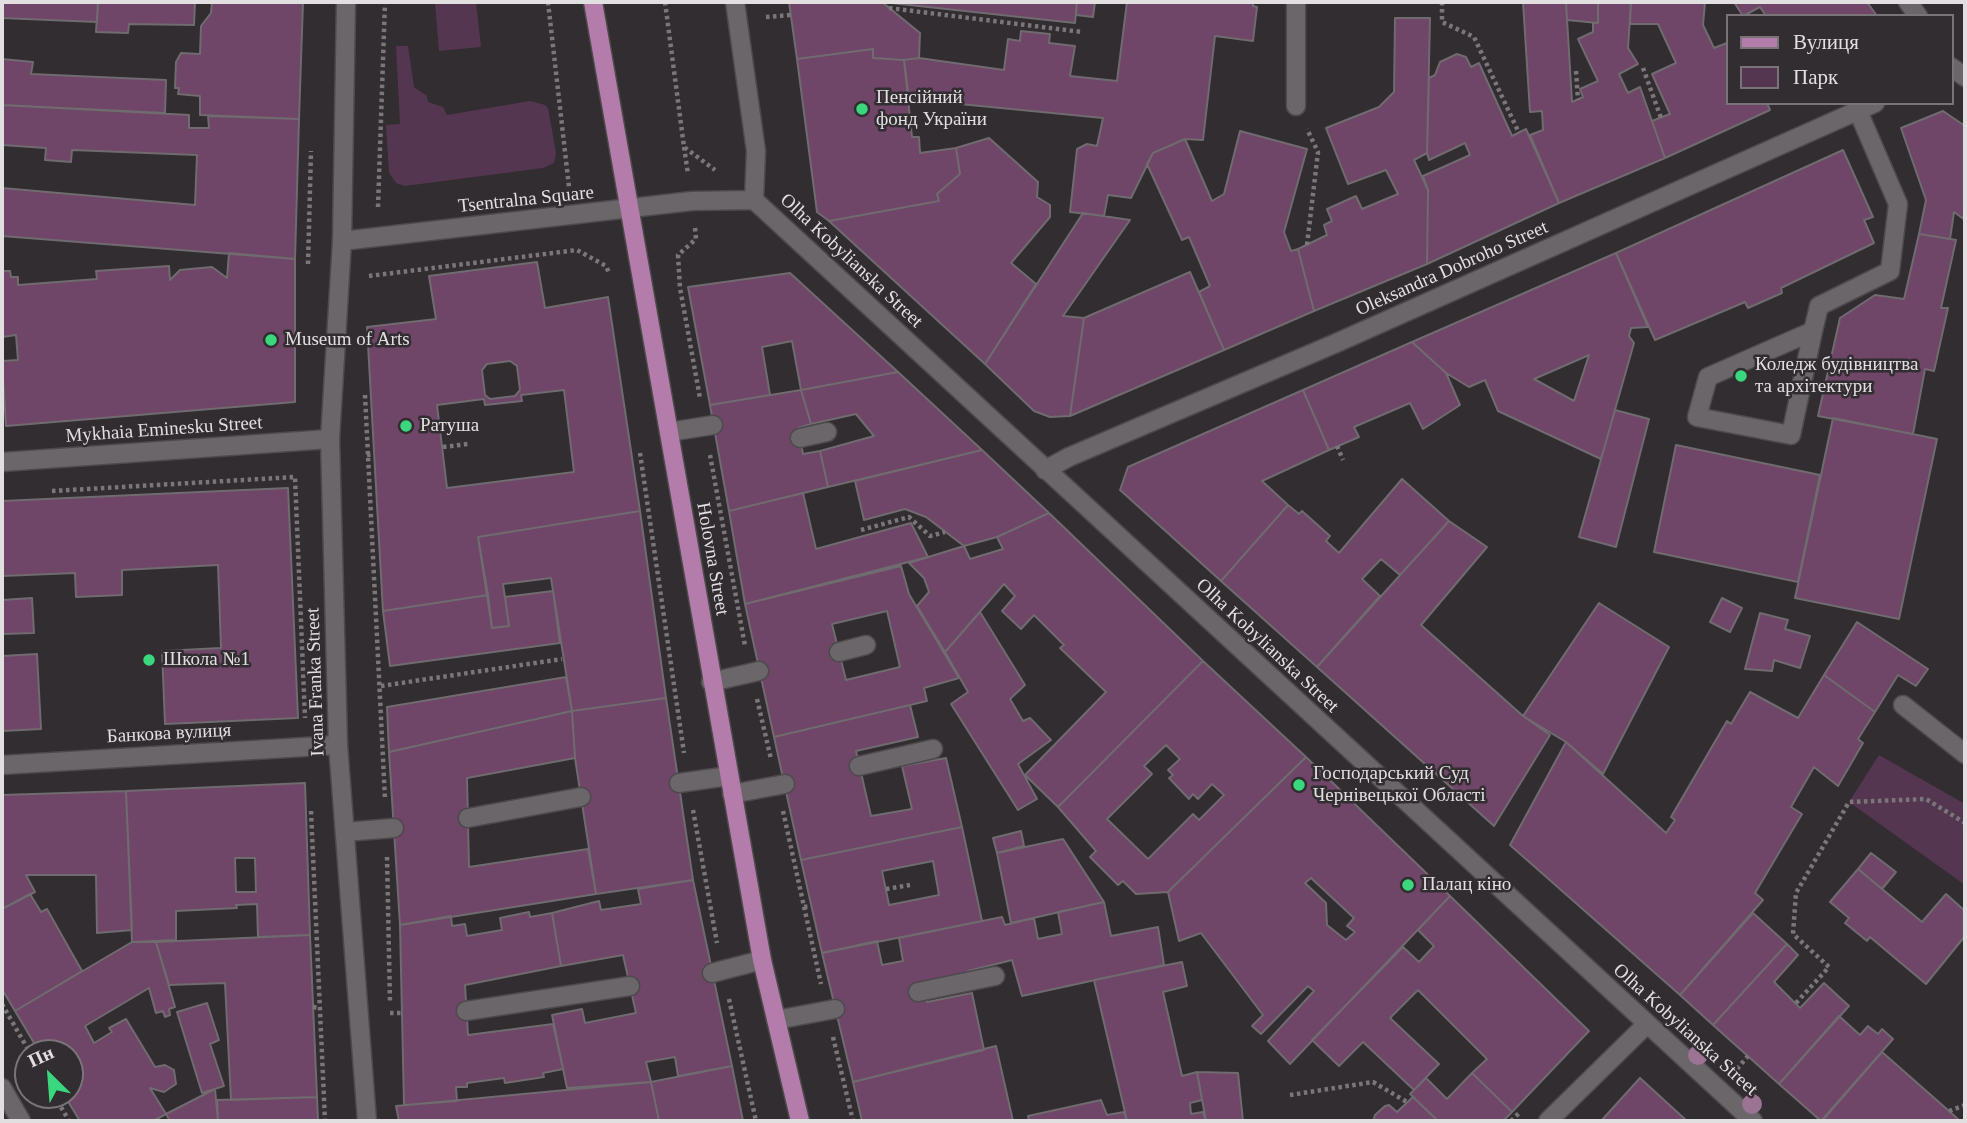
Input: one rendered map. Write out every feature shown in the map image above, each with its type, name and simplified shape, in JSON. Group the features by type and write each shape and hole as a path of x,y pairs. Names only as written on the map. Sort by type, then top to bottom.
{"main road":[{"name":"Holovna Street","path":"593,2 762,960 800,1121"}],"street":[{"path":"342,241 346,2"},
{"path":"735,2 756,151 754,200"},
{"path":"1296,2 1296,106"},
{"name":"Oleksandra Dobroho Street","path":"1045,470 1069,457 1334,344 1870,105"},
{"path":"1814,331 1709,377 1697,417 1791,435 1814,331 1819,306 1890,271 1898,204 1857,111"},
{"name":"Tsentralna Square","path":"342,241 692,201 754,200"},
{"name":"Olha Kobylianska Street","path":"754,200 1754,1121"},
{"name":"Ivana Franka Street","path":"342,241 330,439 338,745 367,1121"},
{"path":"670,432 709,426"},
{"path":"800,438 827,432"},
{"name":"Mykhaia Eminesku Street","path":"2,462 330,439"},
{"path":"839,652 866,645"},
{"path":"712,682 755,672"},
{"path":"1903,705 1965,754"},
{"name":"Банкова вулиця","path":"2,765 338,745"},
{"path":"859,766 933,749"},
{"path":"684,782 729,776"},
{"path":"732,794 781,785"},
{"path":"468,818 581,797"},
{"path":"345,832 390,828"},
{"path":"717,972 762,960"},
{"path":"918,992 995,976"},
{"path":"466,1011 630,986"},
{"path":"776,1020 831,1010"},
{"path":"1548,1121 1647,1024"},
{"path":"2,1088 21,1121"}],"path":[{"path":"367,289 379,198 385,2"},
{"path":"548,2 577,250"},
{"path":"665,2 696,239 678,254 680,276 709,426 736,604 781,785 804,907 831,1010 853,1121"},
{"path":"1442,2 1442,22 1474,37 1519,133"},
{"path":"889,8 1082,32"},
{"path":"1643,68 1661,118"},
{"path":"1576,71 1578,100"},
{"path":"1296,106 1318,152 1307,245"},
{"path":"684,147 754,200"},
{"path":"308,269 311,149"},
{"path":"368,276 577,250 606,266 613,283"},
{"path":"364,385 390,828 390,1027"},
{"path":"638,441 668,643 684,782 705,889 717,972 755,1121"},
{"path":"443,447 468,444"},
{"path":"1337,446 1343,460"},
{"path":"367,455 374,454"},
{"path":"44,491 295,477 305,721"},
{"path":"861,530 909,517 930,536 945,532"},
{"path":"659,644 668,643"},
{"path":"382,685 562,659"},
{"path":"1796,1003 1829,967 1793,934 1796,893 1849,802 1926,799 1965,823"},
{"path":"311,805 325,1121"},
{"path":"886,889 910,885"},
{"path":"804,907 811,906"},
{"path":"2,1004 22,1039"},
{"path":"313,1007 320,1007"},
{"path":"390,1013 404,1013"},
{"path":"1290,1095 1373,1082 1407,1102"},
{"path":"1949,1111 1965,1105"}],"green space":[{"path":"476,2 481,47 439,51 435,4"},
{"path":"396,46 408,46 414,87 427,96 428,102 443,107 447,115 530,101 545,105 548,108 556,153 554,163 543,168 405,186 396,183 389,173 386,125 400,124"},
{"path":"1879,755 1965,804 1965,885 1849,802"}],"building":[{"path":"2,2 98,2 97,22 2,18"},
{"path":"98,2 195,2 194,25 129,24 128,33 96,32"},
{"path":"212,2 303,2 299,119 200,115 200,96 178,94 179,88 175,88 176,62 181,53 200,54 201,26 211,13"},
{"path":"789,2 882,2 920,33 919,58 873,58 873,49 797,59"},
{"path":"882,2 1077,2 1075,23"},
{"path":"1077,2 1095,2 1093,17 1076,15"},
{"path":"1127,2 1253,2 1253,6 1257,7 1253,41 1215,36 1203,140 1185,139 1153,153 1131,198 1108,195 1104,216 1070,212 1077,149 1087,144 1097,146 1103,118 909,99 904,60 919,58 1004,70 1008,39 1020,41 1021,31 1050,34 1049,43 1075,46 1070,76 1117,81"},
{"path":"1523,2 1566,2 1572,102 1583,97 1580,89 1598,81 1578,39 1593,32 1593,23 1598,23 1598,2 1631,2 1628,48 1638,64 1619,74 1628,93 1640,87 1665,158 1559,203 1530,135 1543,130 1542,111 1530,112"},
{"path":"1566,2 1598,2 1598,23 1567,20"},
{"path":"1631,2 1705,2 1703,25 1714,48 1726,43 1726,105 1768,105 1770,110 1665,158 1652,121 1670,114 1652,74 1676,63 1658,24 1630,24"},
{"path":"1734,2 1867,2 1876,14 1765,14 1760,7 1742,14"},
{"path":"1395,18 1430,18 1427,153 1414,160 1428,190 1427,264 1314,311 1298,249 1327,235 1324,225 1332,221 1327,209 1356,196 1362,209 1398,194 1386,170 1348,184 1326,128 1379,107 1394,92"},
{"path":"873,49 873,58 904,60 912,137 919,137 920,153 956,148 960,174 937,194 939,201 829,221 817,212 797,59"},
{"path":"1457,54 1466,57 1471,67 1479,63 1512,136 1526,129 1559,203 1427,264 1428,190 1423,176 1470,155 1465,143 1429,160 1427,153 1429,78 1435,75 1440,62"},
{"path":"2,59 33,62 31,74 166,80 165,113 2,105"},
{"path":"2,105 189,115 189,128 209,128 208,116 299,119 295,259 2,236 2,188 195,205 197,155 72,150 71,162 45,160 46,148 2,145"},
{"path":"1943,111 1965,126 1965,220 1954,212 1950,239 1919,234 1926,200 1901,128"},
{"path":"1240,131 1307,149 1284,232 1291,251 1298,249 1314,311 1224,350 1199,292 1210,286 1189,237 1182,240 1147,164 1153,153 1185,139 1212,201 1224,194"},
{"path":"989,138 1038,182 1037,197 1050,205 1050,217 1011,263 1036,284 985,364 829,221 939,201 937,194 960,174 956,148"},
{"path":"1843,150 1873,217 1864,220 1874,243 1781,288 1782,293 1748,308 1745,302 1655,340 1616,253"},
{"path":"1083,213 1130,220 1063,316 1084,318 1070,416 1050,417 1034,411 985,364"},
{"path":"1919,234 1956,240 1941,308 1948,308 1934,371 1925,369 1913,434 1818,416 1840,318 1875,295 1904,299"},
{"path":"229,253 295,259 295,402 6,426 2,361 18,360 16,335 2,337 2,271 10,271 11,277 18,277 18,285 97,279 96,271 169,266 170,280 180,270 212,267 227,278"},
{"path":"1616,253 1648,327 1631,328 1629,336 1634,343 1601,459 1498,411 1485,380 1469,387 1446,373 1412,342","holes":["1589,355 1574,401 1534,379"]},
{"name":"Ратуша","path":"537,262 545,308 608,297 640,511 478,537 488,595 383,611 367,327 436,319 429,276","holes":["510,361 517,366 520,390 515,396 490,399 485,395 482,370 487,364","564,390 574,472 447,488 437,405 484,399 485,405 522,401 521,395"]},
{"path":"1190,272 1224,350 1070,416 1084,318"},
{"path":"790,273 898,372 801,390 792,341 762,347 770,395 710,405 688,287"},
{"path":"1412,342 1446,373 1460,405 1423,429 1410,403 1354,427 1359,437 1329,450 1303,390"},
{"path":"898,372 982,450 828,487 820,451 874,436 856,414 811,424 801,390"},
{"path":"801,390 811,424 798,428 803,454 820,451 828,487 729,511 710,405"},
{"path":"1303,390 1329,450 1262,481 1288,505 1221,581 1120,490 1128,467"},
{"path":"1615,410 1649,419 1616,547 1579,537"},
{"path":"1833,418 1937,439 1899,619 1795,598"},
{"path":"1676,445 1820,475 1798,582 1654,552"},
{"path":"982,450 1049,513 997,537 964,546 926,517 905,509 864,520 855,481"},
{"path":"1402,479 1449,521 1400,575 1381,559 1362,579 1380,596 1317,667 1221,581 1288,505 1299,514 1302,511 1330,536 1326,541 1339,553"},
{"path":"288,488 298,718 165,724 162,651 221,648 218,565 122,570 122,595 76,597 75,573 2,576 2,501"},
{"path":"803,493 816,549 911,523 928,557 745,604 729,511"},
{"path":"640,511 666,698 572,711 551,578 503,584 509,626 492,628 478,537"},
{"path":"1049,513 1203,661 1058,807 1025,775 1106,692 1060,648 1064,645 1034,615 1021,629 1002,611 1015,596 1004,584 945,652 917,606 929,592 924,578 909,563 964,546 970,559 1003,549 997,537"},
{"path":"1449,521 1487,547 1421,625 1523,716 1550,735 1494,826 1317,667"},
{"path":"901,566 909,594 959,678 924,688 927,701 774,737 745,604","holes":["887,611 900,667 846,680 832,624"]},
{"path":"553,591 560,643 390,666 383,611 488,595 492,628 509,626 505,597"},
{"path":"32,598 34,633 2,634 2,600"},
{"path":"1722,598 1742,608 1730,632 1710,622"},
{"path":"1599,603 1669,647 1603,774 1566,742 1523,716"},
{"path":"980,612 1025,685 1010,699 1023,721 1030,718 1051,740 1018,764 1037,799 1018,810 951,704 968,692 945,652"},
{"path":"1760,613 1788,620 1785,629 1810,636 1800,668 1774,660 1772,671 1745,669"},
{"path":"1857,622 1928,669 1916,686 1898,675 1875,712 1824,675"},
{"path":"37,654 41,729 2,731 2,656"},
{"path":"1203,661 1306,757 1168,892 1136,894 1123,881 1118,885 1090,857 1096,851 1058,807","holes":["1166,745 1180,759 1168,770 1173,775 1169,778 1189,799 1193,794 1198,799 1212,784 1224,795 1199,820 1193,814 1148,859 1107,819 1152,774 1144,766"]},
{"path":"1824,675 1875,712 1858,739 1863,743 1838,786 1814,767 1791,807 1802,814 1755,893 1763,900 1680,995 1510,845 1566,742 1666,833 1675,820 1671,817 1727,721 1731,724 1750,692 1798,718"},
{"path":"566,677 572,711 389,752 387,707"},
{"path":"666,698 693,880 596,894 575,758 572,711"},
{"path":"910,705 918,737 856,751 871,816 912,809 902,766 946,758 962,827 801,860 774,737"},
{"path":"572,711 575,758 467,778 469,867 588,849 596,894 400,925 389,752"},
{"path":"1306,757 1450,896 1290,1064 1268,1041 1314,991 1308,986 1261,1034 1252,1026 1263,1015 1201,933 1179,941 1168,892","holes":["1311,878 1354,918 1347,926 1355,932 1346,940 1327,925 1326,903 1305,883"]},
{"path":"305,783 310,935 258,937 257,904 236,905 237,908 176,911 176,940 132,942 126,791","holes":["235,858 255,858 256,892 236,892"]},
{"path":"126,791 132,930 97,933 96,875 26,875 35,892 2,909 2,795"},
{"path":"962,827 982,921 822,953 801,860","holes":["933,861 939,895 889,905 882,871"]},
{"path":"1021,831 1024,846 997,853 993,838"},
{"path":"1063,839 1104,902 1011,923 997,853"},
{"path":"1871,853 1896,872 1882,889 1858,869"},
{"path":"1858,869 1922,922 1946,894 1965,911 1965,936 1926,984 1870,937 1867,941 1845,923 1849,918 1830,902"},
{"path":"693,880 732,1066 678,1076 675,1057 646,1062 651,1082 567,1088 552,1015 582,1009 585,1023 636,1013 623,955 561,966 552,913 599,901 601,910 641,904 638,889"},
{"path":"30,894 41,912 47,909 82,971 15,1011 2,989 2,909"},
{"path":"1450,896 1589,1031 1512,1112 1472,1073 1487,1059 1418,990 1390,1018 1439,1064 1414,1090 1363,1042 1339,1066 1312,1040 1403,947 1419,962 1434,946 1418,930"},
{"path":"1104,902 1111,936 1158,927 1164,965 1022,996 1012,960 968,971 967,974 925,993 927,1002 972,993 984,1050 853,1082 822,953 877,941 882,965 903,961 899,938 1002,917 1005,925 1034,918 1038,939 1062,934 1058,912"},
{"path":"529,912 530,917 552,913 561,966 465,985 468,1035 553,1024 563,1069 543,1073 544,1077 505,1083 504,1078 467,1083 467,1087 456,1087 457,1101 404,1105 400,925 451,916 452,926 465,924 467,936 502,930 500,918"},
{"path":"1753,913 1787,944 1713,1025 1680,995"},
{"path":"310,935 317,1097 231,1100 225,983 169,985 156,942"},
{"path":"132,942 156,942 175,1007 169,1009 170,1015 165,1017 163,1011 156,1013 149,988 85,1026 94,1043 112,1032 109,1028 126,1019 155,1067 165,1065 174,1070 176,1084 164,1092 150,1088 166,1114 153,1121 80,1121 73,1109 84,1109 84,1039 32,1039 15,1011"},
{"path":"1787,944 1798,955 1774,982 1800,1008 1824,983 1849,1006 1779,1084 1713,1025"},
{"path":"1182,962 1187,986 1163,992 1182,1076 1197,1072 1202,1100 1190,1103 1191,1114 1203,1112 1206,1121 1127,1121 1094,980"},
{"path":"207,1003 219,1040 210,1044 224,1086 202,1093 177,1012"},
{"path":"1839,1016 1860,1035 1868,1026 1878,1034 1882,1029 1893,1039 1821,1121 1779,1084"},
{"path":"996,1046 1013,1121 862,1121 853,1082"},
{"path":"1882,1052 1949,1111 1960,1121 1822,1121"},
{"path":"732,1066 743,1121 659,1121 651,1082"},
{"path":"1197,1072 1238,1073 1243,1121 1206,1121"},
{"path":"1472,1073 1512,1112 1503,1121 1438,1121 1410,1094 1426,1078 1447,1099"},
{"path":"1640,1078 1687,1121 1601,1121"},
{"path":"651,1082 659,1121 399,1121 396,1106"},
{"path":"215,1089 218,1121 170,1121 166,1114"},
{"path":"317,1097 318,1121 218,1121 217,1100"},
{"path":"1413,1097 1438,1121 1373,1121 1375,1115 1385,1106 1389,1105 1397,1112"},
{"path":"1101,1100 1107,1115 1124,1112 1127,1121 1029,1121 1028,1116"}],"place":[{"name":"Пенсійний фонд України","path":"862,109"},
{"name":"Museum of Arts","path":"271,340"},
{"name":"Коледж будівництва та архітектури","path":"1741,376"},
{"name":"Ратуша","path":"406,426"},
{"name":"Школа №1","path":"149,660"},
{"name":"Господарський Суд Чернівецької Області","path":"1299,785"},
{"name":"Палац кіно","path":"1408,885"}]}
